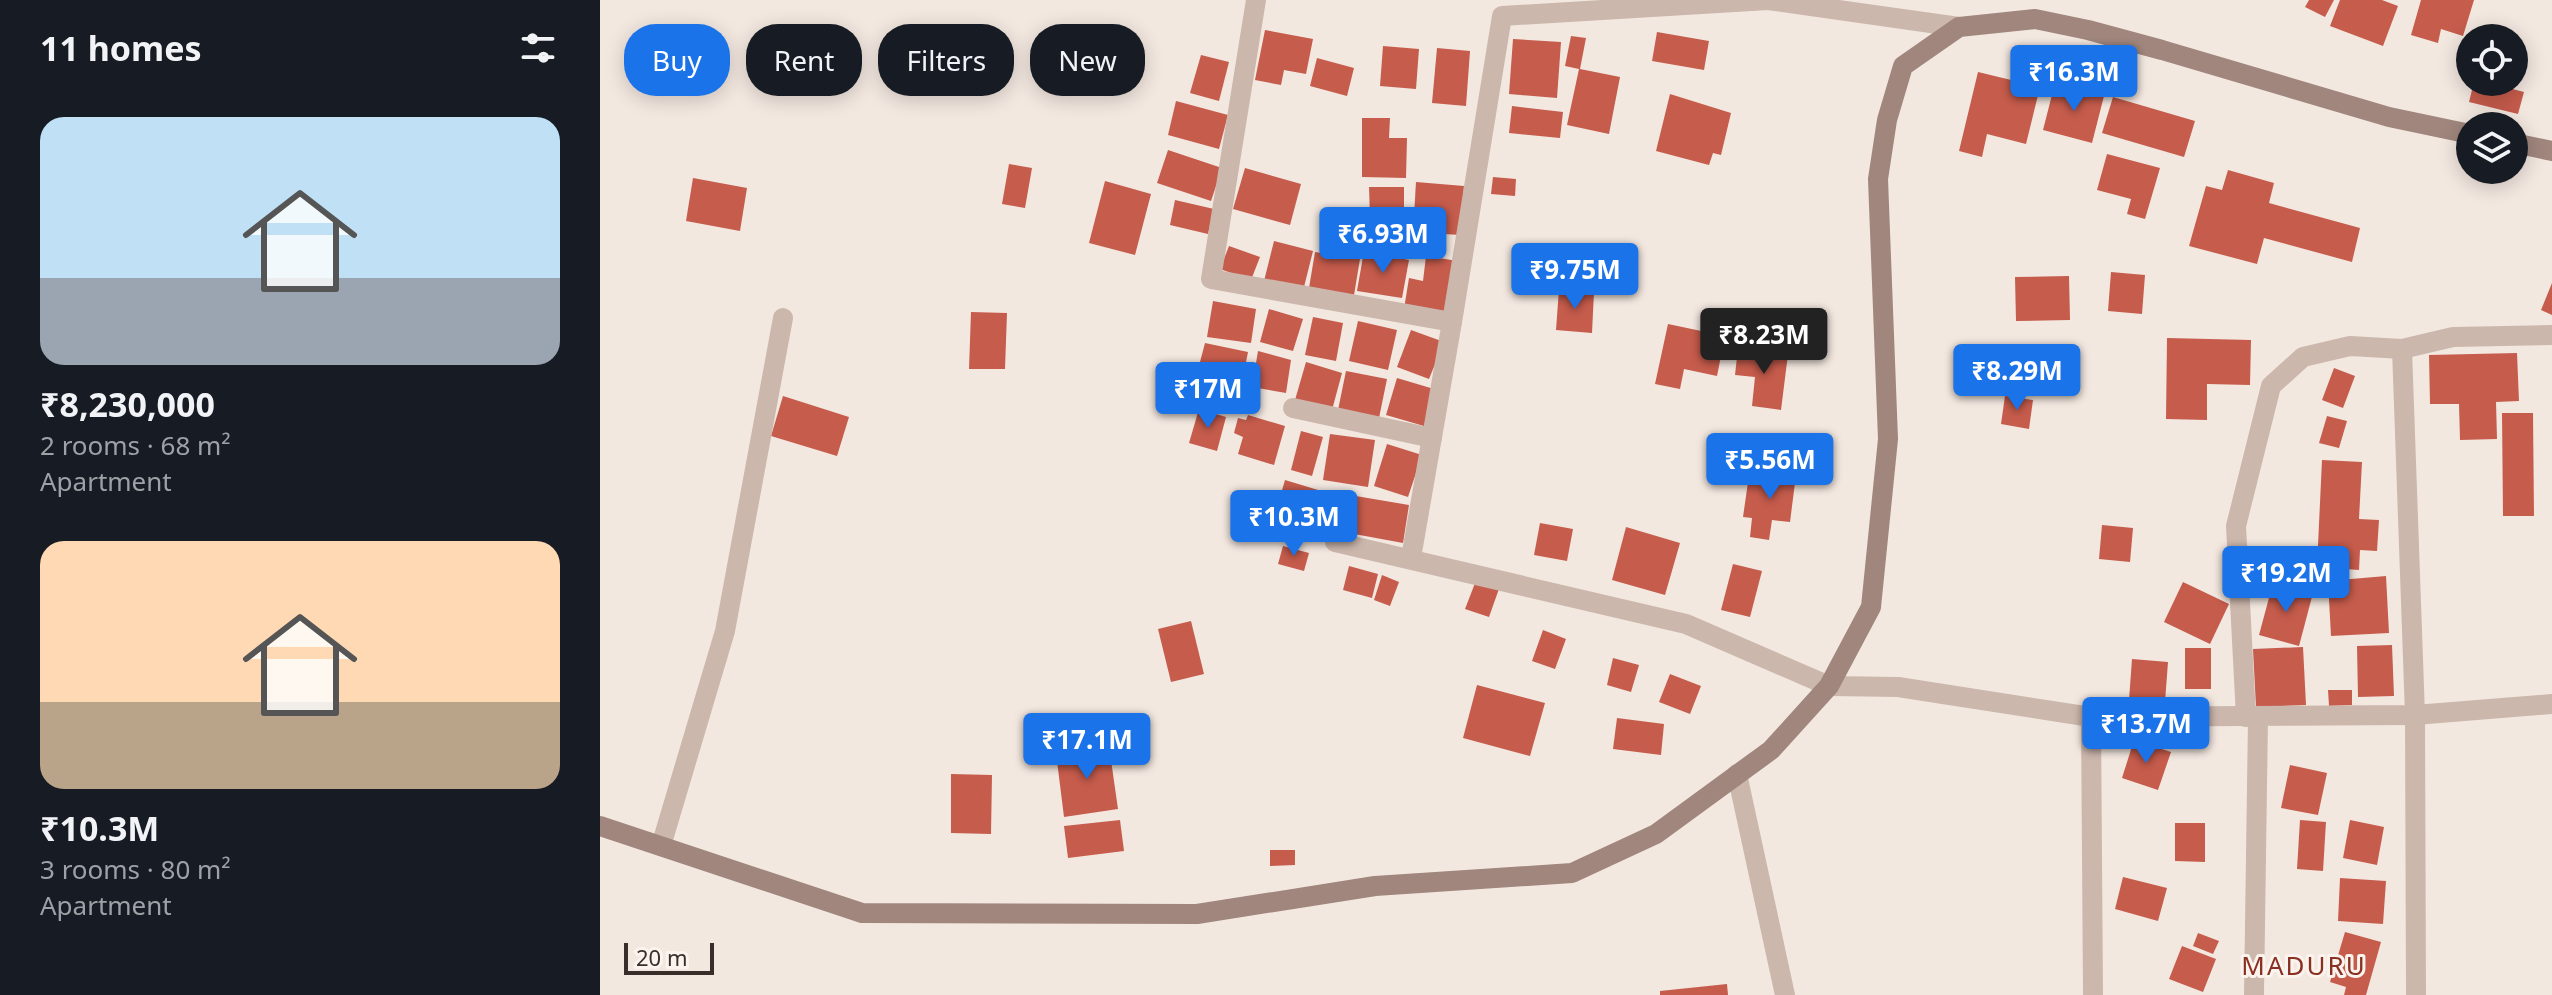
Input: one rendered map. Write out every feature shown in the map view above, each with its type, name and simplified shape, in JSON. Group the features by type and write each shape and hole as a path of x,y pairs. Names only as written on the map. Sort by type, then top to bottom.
{"main road":[{"path":"600,826 862,913 1197,914 1375,886 1572,873 1656,834 1771,750 1829,686 1871,607 1888,439 1878,179 1887,120 1903,66 1959,27 2035,19 2088,30 2389,117 2456,131"},
{"path":"2528,146 2552,151"}],"street":[{"path":"1256,0 1211,279 1452,322"},
{"path":"1411,558 1501,8 1768,0 1959,27"},
{"path":"661,846 725,631 783,318"},
{"path":"2254,995 2252,717 2236,526 2271,386 2303,357 2350,346 2402,349 2453,337 2552,335"},
{"path":"2402,349 2415,715 2416,995"},
{"path":"1293,408 1432,438"},
{"path":"1335,542 1686,624 1829,686 1898,687 2091,717 2415,715 2552,704"},
{"path":"2091,717 2093,995"},
{"path":"1737,774 1785,995"}],"building":[{"path":"2309,0 2334,0 2325,17 2305,7"},
{"path":"2340,0 2382,0 2398,6 2383,46 2330,26"},
{"path":"2421,0 2474,0 2467,24 2456,24 2456,34 2441,29 2438,43 2411,35"},
{"path":"1265,30 1313,39 1306,74 1284,70 1281,85 1255,80"},
{"path":"1657,32 1709,41 1704,70 1652,61"},
{"path":"1571,36 1586,38 1580,69 1620,77 1609,134 1567,125 1579,69 1565,66"},
{"path":"1513,39 1561,42 1557,98 1509,94"},
{"path":"1383,46 1419,49 1416,89 1380,86"},
{"path":"1437,48 1470,51 1466,106 1432,103"},
{"path":"1201,55 1229,62 1219,101 1190,93"},
{"path":"1317,58 1354,68 1347,96 1310,86"},
{"path":"2067,60 2110,77 2104,95 2060,79"},
{"path":"1978,72 2040,87 2026,144 1987,134 1982,157 1959,151"},
{"path":"2055,83 2104,96 2092,143 2043,130"},
{"path":"1670,94 1731,113 1721,155 1713,153 1709,165 1656,151"},
{"path":"2470,96 2523,96 2519,112 2469,102"},
{"path":"2113,97 2195,121 2184,157 2102,133"},
{"path":"1176,101 1228,115 1219,149 1168,135"},
{"path":"1512,106 1563,112 1560,138 1509,133"},
{"path":"1362,118 1390,118 1389,138 1407,138 1406,178 1362,177"},
{"path":"1168,150 1222,168 1211,201 1157,183"},
{"path":"2107,154 2160,168 2145,219 2127,214 2131,199 2097,190"},
{"path":"1009,164 1032,168 1025,208 1002,204"},
{"path":"1245,168 1301,184 1290,225 1233,209"},
{"path":"2228,170 2274,183 2269,203 2360,228 2352,262 2264,238 2257,264 2189,246 2206,186 2222,190"},
{"path":"1493,177 1516,179 1515,196 1491,194"},
{"path":"693,178 747,188 740,231 686,221"},
{"path":"1105,181 1151,194 1135,255 1089,243"},
{"path":"1416,182 1464,186 1460,235 1413,232"},
{"path":"1369,187 1404,187 1404,217 1370,218"},
{"path":"1175,200 1214,209 1208,234 1170,225"},
{"path":"1274,241 1313,251 1303,291 1264,281"},
{"path":"1229,246 1260,257 1251,280 1220,269"},
{"path":"1364,251 1409,260 1402,298 1357,291"},
{"path":"1315,252 1360,259 1354,295 1309,288"},
{"path":"1426,256 1458,261 1449,316 1404,309 1409,278 1423,281"},
{"path":"2111,272 2145,275 2142,314 2108,311"},
{"path":"2069,276 2070,320 2016,321 2015,277"},
{"path":"2552,283 2552,315 2541,310"},
{"path":"1559,289 1594,292 1592,333 1556,330"},
{"path":"1213,301 1256,309 1251,343 1207,337"},
{"path":"1269,309 1303,319 1293,351 1260,342"},
{"path":"971,312 1007,313 1005,369 969,369"},
{"path":"1313,317 1343,323 1336,361 1305,355"},
{"path":"1358,321 1397,330 1388,370 1349,361"},
{"path":"1668,324 1725,336 1717,376 1684,369 1680,389 1655,384"},
{"path":"1411,330 1444,342 1429,379 1397,367"},
{"path":"2167,338 2251,340 2250,385 2207,384 2207,420 2166,419"},
{"path":"1205,343 1248,352 1241,388 1196,377"},
{"path":"1738,348 1788,354 1781,410 1752,406 1755,377 1735,375"},
{"path":"1258,351 1291,360 1286,393 1252,387"},
{"path":"2517,353 2519,401 2496,402 2497,439 2460,440 2459,404 2430,404 2429,355"},
{"path":"1306,362 1342,373 1332,410 1295,400"},
{"path":"2334,368 2355,376 2343,408 2322,400"},
{"path":"1346,371 1387,379 1379,418 1338,410"},
{"path":"1397,378 1434,389 1424,426 1386,415"},
{"path":"783,396 849,417 837,456 771,436"},
{"path":"2005,396 2033,400 2029,429 2001,424"},
{"path":"1199,409 1226,417 1217,451 1189,443"},
{"path":"2502,413 2533,413 2534,516 2503,516"},
{"path":"1248,415 1285,426 1274,465 1238,454 1243,437 1234,433 1238,418 1246,420"},
{"path":"2327,416 2347,421 2339,448 2319,443"},
{"path":"1301,431 1323,437 1312,476 1291,470"},
{"path":"1330,434 1375,440 1368,487 1323,480"},
{"path":"1387,444 1422,455 1408,497 1374,486"},
{"path":"2322,460 2362,462 2359,519 2379,520 2377,551 2360,550 2359,570 2317,567"},
{"path":"1780,465 1797,467 1790,522 1772,520 1769,540 1750,537 1752,518 1743,517 1749,475 1778,478"},
{"path":"1285,480 1338,496 1329,527 1276,511"},
{"path":"1344,494 1409,505 1403,543 1338,531"},
{"path":"1540,523 1573,529 1567,561 1534,555"},
{"path":"2102,525 2133,528 2130,562 2099,559"},
{"path":"1626,527 1680,543 1665,595 1612,580"},
{"path":"1283,546 1309,553 1304,571 1278,564"},
{"path":"1733,564 1762,571 1750,617 1721,610"},
{"path":"1349,566 1378,574 1372,598 1343,590"},
{"path":"1382,575 1399,582 1390,606 1374,600"},
{"path":"2386,576 2389,633 2331,636 2328,581"},
{"path":"1477,578 1500,586 1489,617 1465,609"},
{"path":"2183,582 2229,604 2210,644 2164,622"},
{"path":"2273,583 2313,593 2299,646 2259,635"},
{"path":"1191,621 1204,674 1171,682 1158,629"},
{"path":"1543,630 1566,639 1555,669 1532,661"},
{"path":"2392,645 2394,696 2358,697 2357,646"},
{"path":"2303,647 2306,705 2256,707 2253,649"},
{"path":"2185,648 2211,648 2211,689 2185,689"},
{"path":"1613,658 1639,665 1631,692 1607,685"},
{"path":"2132,659 2168,662 2165,702 2129,700"},
{"path":"1670,674 1701,686 1690,714 1659,702"},
{"path":"1477,685 1545,703 1530,756 1463,738"},
{"path":"2328,690 2352,690 2352,705 2329,706"},
{"path":"1617,718 1664,724 1661,755 1613,749"},
{"path":"2134,740 2171,752 2158,790 2122,778"},
{"path":"1109,746 1118,809 1064,817 1056,753"},
{"path":"2290,765 2327,773 2318,815 2281,808"},
{"path":"951,774 992,775 991,834 951,833"},
{"path":"1120,820 1124,851 1068,858 1064,826"},
{"path":"2300,820 2326,822 2323,871 2297,869"},
{"path":"2350,820 2384,827 2377,865 2343,858"},
{"path":"2175,823 2205,823 2205,862 2175,861"},
{"path":"1270,850 1295,850 1295,865 1270,866"},
{"path":"2123,877 2167,888 2158,921 2115,909"},
{"path":"2340,878 2386,881 2383,924 2338,921"},
{"path":"2345,932 2381,942 2366,995 2344,995 2346,987 2330,982"},
{"path":"2198,933 2219,941 2213,954 2193,946"},
{"path":"2182,946 2216,959 2203,992 2169,979"},
{"path":"1727,984 1728,995 1660,995 1660,991"}],"district":[{"name":"MADURU","path":"2304,965"}]}
